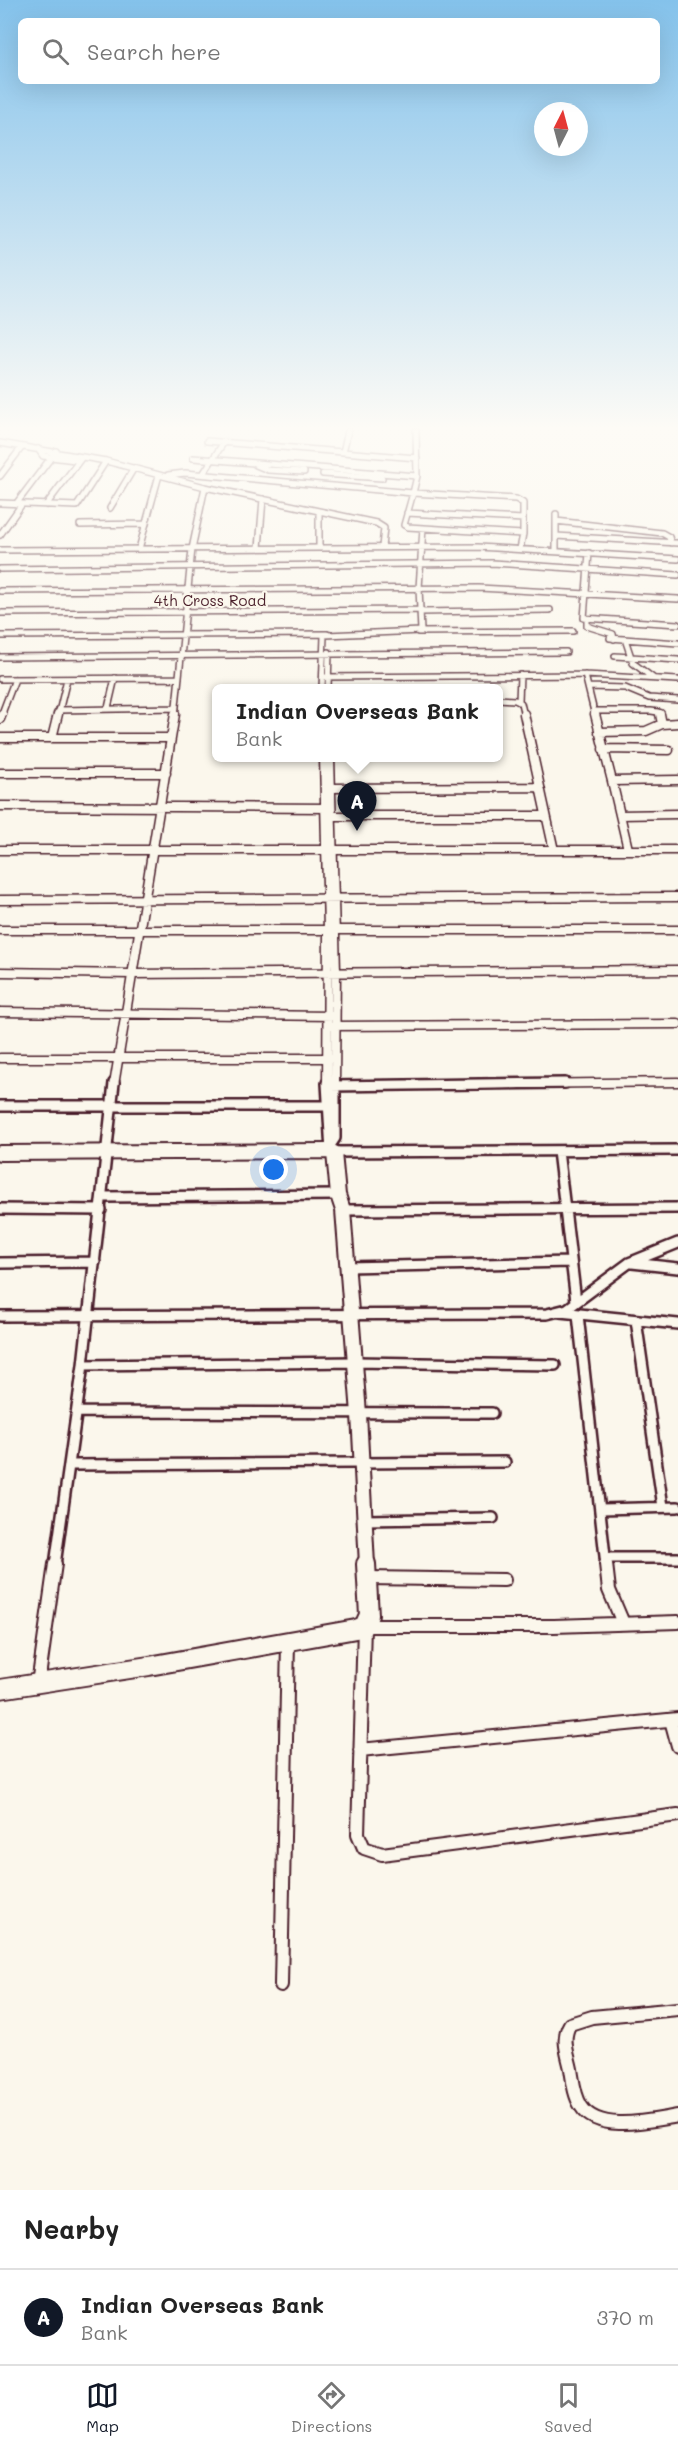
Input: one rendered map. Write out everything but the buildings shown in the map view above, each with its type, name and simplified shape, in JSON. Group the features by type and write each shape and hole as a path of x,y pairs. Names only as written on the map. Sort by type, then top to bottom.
{"street":[{"path":"139,549 143,533"},
{"path":"38,1685 83,1365 117,1058 176,708 195,533"},
{"path":"259,548 260,533"},
{"path":"319,533 319,547"},
{"path":"382,547 383,533"},
{"path":"418,632 421,631 419,588 422,533"},
{"path":"510,533 523,534 520,549"},
{"path":"556,533 556,551"},
{"path":"662,533 666,534 671,543"},
{"path":"556,537 678,543"},
{"path":"0,550 478,546 678,559"},
{"path":"589,553 583,615 587,619 587,626 613,634 612,639 676,643 678,635"},
{"path":"0,569 492,563 678,575"},
{"path":"0,591 516,589 678,599"},
{"name":"4th Cross Road","path":"0,613 550,610"},
{"path":"587,619 678,624"},
{"path":"0,636 573,631"},
{"path":"326,634 327,684"},
{"path":"625,639 633,663 654,679"},
{"path":"0,657 566,652"},
{"path":"615,656 678,660"},
{"path":"520,675 519,701 553,846"},
{"path":"326,677 585,675 678,680"},
{"path":"585,675 628,847"},
{"path":"323,684 326,677"},
{"path":"108,708 115,678"},
{"path":"0,679 179,678"},
{"path":"0,719 15,679"},
{"path":"52,738 67,679"},
{"path":"588,687 625,688 649,698 678,700"},
{"path":"503,699 519,701"},
{"path":"59,710 176,708"},
{"path":"594,711 655,711 661,714 662,724"},
{"path":"599,732 646,731 662,724 678,723"},
{"path":"0,738 170,738"},
{"path":"603,749 669,750"},
{"path":"325,762 330,811 332,899 331,1106 335,1138 331,1150 334,1155 338,1195 343,1210 352,1313 368,1578 369,1615 364,1626 358,1834 364,1848 382,1854 678,1815"},
{"path":"328,788 330,762"},
{"path":"0,773 166,773"},
{"path":"612,781 678,780"},
{"path":"328,788 540,787"},
{"path":"0,806 159,807 546,816"},
{"path":"620,815 678,814"},
{"path":"330,849 553,846 678,848"},
{"path":"0,848 628,847"},
{"path":"0,900 678,897"},
{"path":"0,930 678,930"},
{"path":"0,972 131,974 678,970"},
{"path":"0,1012 331,1016"},
{"path":"331,1026 678,1024"},
{"path":"0,1058 331,1058"},
{"path":"332,1086 678,1082"},
{"path":"0,1106 331,1106"},
{"path":"0,1153 678,1150"},
{"path":"558,1151 576,1301"},
{"path":"103,1197 338,1195"},
{"path":"343,1210 678,1208"},
{"path":"0,1209 101,1209"},
{"path":"560,1312 629,1263 678,1244"},
{"path":"0,1263 95,1262"},
{"path":"347,1267 571,1262"},
{"path":"629,1263 678,1268"},
{"path":"0,1316 560,1312 678,1324"},
{"path":"578,1315 609,1590 623,1623"},
{"path":"636,1320 663,1507"},
{"path":"83,1365 355,1362 555,1365"},
{"path":"77,1412 492,1413"},
{"path":"70,1466 505,1462"},
{"path":"601,1509 678,1507"},
{"path":"364,1520 493,1518"},
{"path":"605,1558 678,1558"},
{"path":"368,1578 504,1580"},
{"path":"0,1689 38,1685 288,1642 364,1626 678,1622"},
{"path":"281,1985 288,1642"},
{"path":"360,1749 674,1720 678,1746"},
{"path":"678,2009 592,2017 570,2024 564,2037 576,2094 581,2107 592,2118 602,2122 620,2122 678,2116"}],"place":[{"name":"Indian Overseas Bank","path":"357,831"}]}
